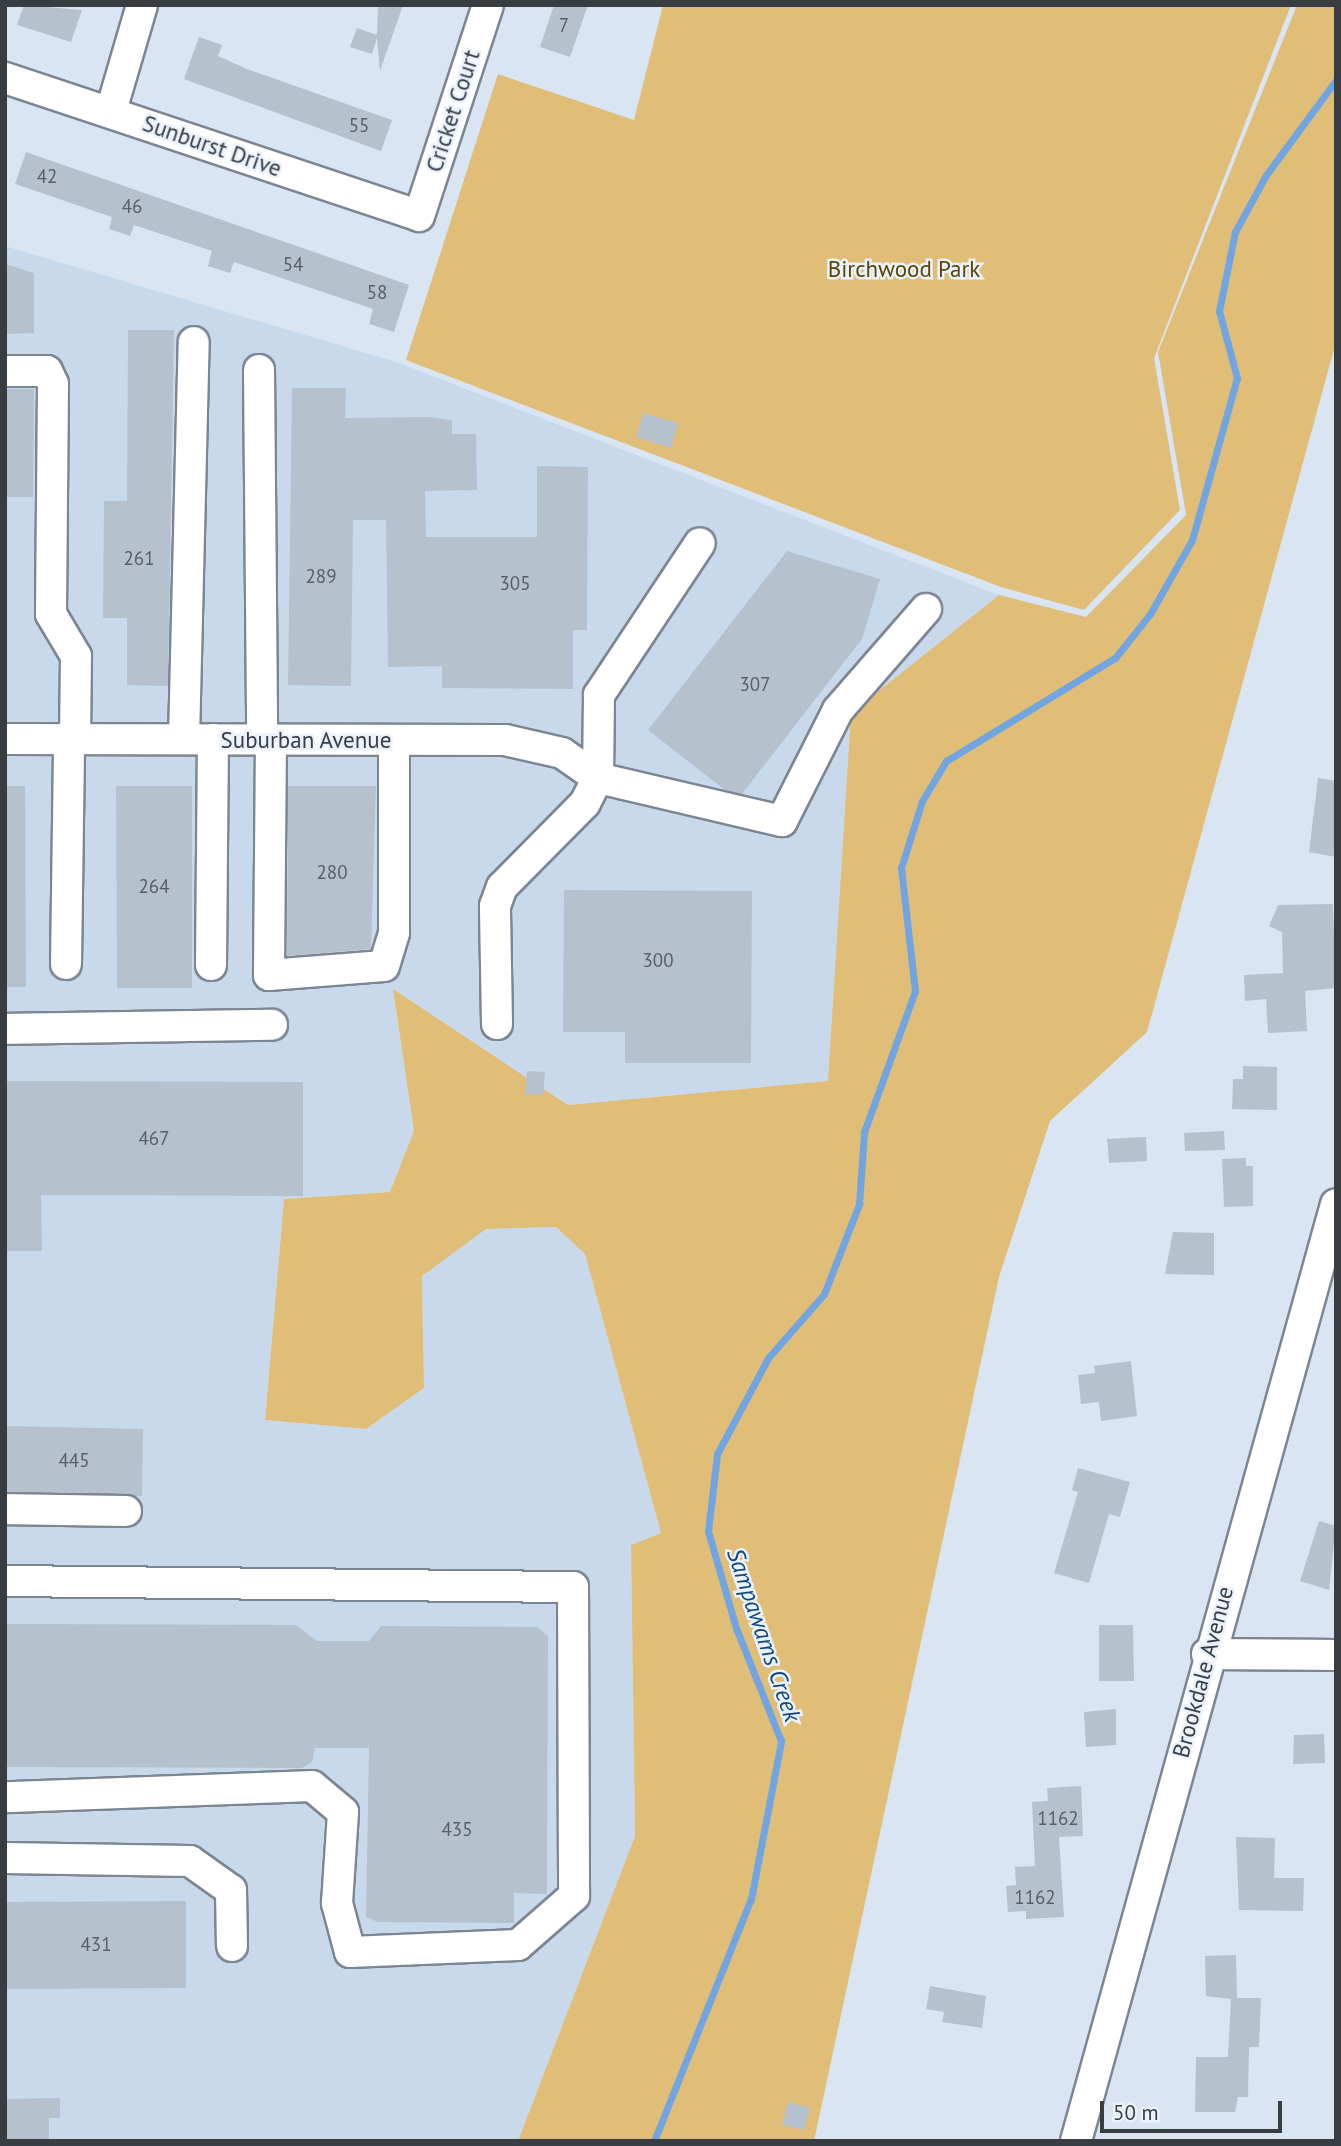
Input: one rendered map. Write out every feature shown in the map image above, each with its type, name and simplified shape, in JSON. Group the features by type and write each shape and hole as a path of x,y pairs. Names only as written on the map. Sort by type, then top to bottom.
{"street":[{"path":"111,111 142,5"},
{"name":"Cricket Court","path":"419,216 488,5"},
{"name":"Sunburst Drive","path":"5,78 111,111 419,216"},
{"path":"194,342 199,739 211,965"},
{"path":"259,370 269,975 384,966 394,933 394,740"},
{"path":"5,371 47,371 53,384 51,614 76,656 66,964"},
{"path":"497,1024 495,906 502,887 564,829 598,778 599,695 700,544"},
{"path":"598,778 782,821 838,710 926,609"},
{"name":"Suburban Avenue","path":"5,739 505,740 562,753 598,778"},
{"path":"5,1030 272,1025"},
{"name":"Brookdale Avenue","path":"1076,2141 1208,1654 1336,1204"},
{"path":"5,1509 126,1511"},
{"path":"5,1581 573,1587 574,1896 518,1945 350,1952 337,1903 343,1812 312,1786 5,1797"},
{"path":"1208,1654 1336,1655"},
{"path":"5,1858 190,1861 231,1890 232,1946"}],"shaded area":[{"path":"5,246 396,362 999,595 851,713 828,1081 568,1105 393,989 414,1131 390,1192 284,1199 265,1420 366,1429 424,1388 422,1276 486,1228 556,1227 585,1254 661,1533 631,1545 635,1836 518,2141 5,2141"}],"green space":[{"name":"Birchwood Park","path":"663,5 1291,5 1154,358 1180,510 1084,610 1001,587 406,360 498,74 634,120"},
{"path":"1297,5 1336,5 1336,342 1147,1032 1050,1121 999,1277 814,2141 518,2141 635,1836 631,1545 661,1533 585,1254 556,1227 486,1229 422,1276 424,1388 366,1429 265,1420 284,1199 390,1192 414,1131 393,989 568,1105 828,1081 851,713 999,595 1086,617 1186,515 1158,352"}],"building":[{"path":"24,5 82,10 71,42 17,25"},
{"path":"378,5 403,5 380,71 377,38 372,54 350,47 357,28 377,35"},
{"path":"554,5 588,5 570,57 540,47"},
{"path":"199,37 222,45 218,56 247,69 392,120 381,151 184,79"},
{"path":"26,152 409,285 394,332 369,324 373,309 234,262 230,273 208,266 212,251 134,225 130,236 109,229 112,217 15,184"},
{"path":"5,264 34,273 34,333 5,334"},
{"path":"128,330 174,330 168,686 127,685 127,618 103,618 104,501 127,501"},
{"path":"292,388 346,388 345,418 427,417 452,420 452,434 476,434 477,490 425,491 426,537 537,537 537,466 588,467 587,630 573,630 573,689 442,688 442,666 388,667 386,520 353,520 351,686 288,685"},
{"path":"5,389 34,389 33,497 5,497"},
{"path":"643,413 678,423 671,448 636,437"},
{"path":"787,551 880,579 862,639 742,794 725,790 648,730"},
{"path":"1318,778 1336,781 1336,857 1309,852"},
{"path":"5,786 25,786 26,987 5,987"},
{"path":"116,786 192,786 192,988 117,988"},
{"path":"288,786 376,786 371,949 287,956"},
{"path":"564,890 752,891 751,1063 625,1063 625,1032 563,1032"},
{"path":"1333,904 1336,988 1305,991 1307,1031 1268,1033 1266,999 1245,1001 1244,975 1283,973 1282,932 1269,926 1278,905"},
{"path":"1243,1066 1277,1067 1277,1110 1232,1109 1233,1079 1243,1079"},
{"path":"527,1071 545,1072 543,1095 525,1094"},
{"path":"5,1081 303,1082 303,1196 41,1195 42,1251 5,1251"},
{"path":"1224,1131 1225,1150 1185,1151 1184,1133"},
{"path":"1146,1137 1147,1161 1109,1163 1107,1139"},
{"path":"1246,1158 1246,1166 1253,1166 1253,1206 1224,1207 1222,1159"},
{"path":"1173,1232 1214,1233 1214,1275 1165,1274"},
{"path":"1131,1361 1137,1416 1101,1421 1099,1402 1081,1404 1078,1375 1095,1373 1094,1366"},
{"path":"5,1426 143,1429 142,1496 5,1492"},
{"path":"1078,1468 1130,1482 1120,1517 1109,1514 1089,1583 1054,1573 1078,1492 1072,1490"},
{"path":"1319,1521 1336,1526 1329,1590 1300,1581"},
{"path":"5,1624 296,1625 317,1641 369,1641 381,1626 537,1627 548,1636 547,1894 514,1893 514,1923 378,1922 366,1917 369,1748 315,1748 312,1762 302,1768 5,1767"},
{"path":"1099,1625 1133,1625 1134,1681 1099,1681"},
{"path":"1116,1709 1116,1745 1086,1747 1084,1712"},
{"path":"1324,1734 1325,1763 1293,1764 1294,1735"},
{"path":"1081,1786 1083,1836 1059,1837 1064,1917 1026,1919 1026,1911 1008,1912 1006,1886 1016,1885 1015,1867 1035,1866 1032,1802 1048,1801 1047,1788"},
{"path":"1236,1837 1275,1838 1274,1878 1304,1878 1303,1911 1239,1910"},
{"path":"186,1901 186,1988 5,1989 5,1902"},
{"path":"1236,1955 1237,1998 1261,1998 1259,2047 1249,2047 1248,2097 1238,2097 1235,2112 1195,2112 1196,2057 1228,2057 1231,1999 1206,1996 1205,1956"},
{"path":"930,1986 986,1996 982,2028 942,2022 944,2012 926,2009"},
{"path":"60,2098 60,2118 49,2118 49,2141 5,2141 5,2099"},
{"path":"788,2102 810,2108 804,2130 782,2125"}],"waterway":[{"name":"Sampawams Creek","path":"654,2141 751,1899 781,1741 736,1628 708,1531 717,1454 768,1358 824,1294 859,1204 864,1132 915,991 901,868 922,801 946,761 1115,658 1150,614 1192,540 1237,378 1219,311 1235,232 1266,175 1336,80"}]}
